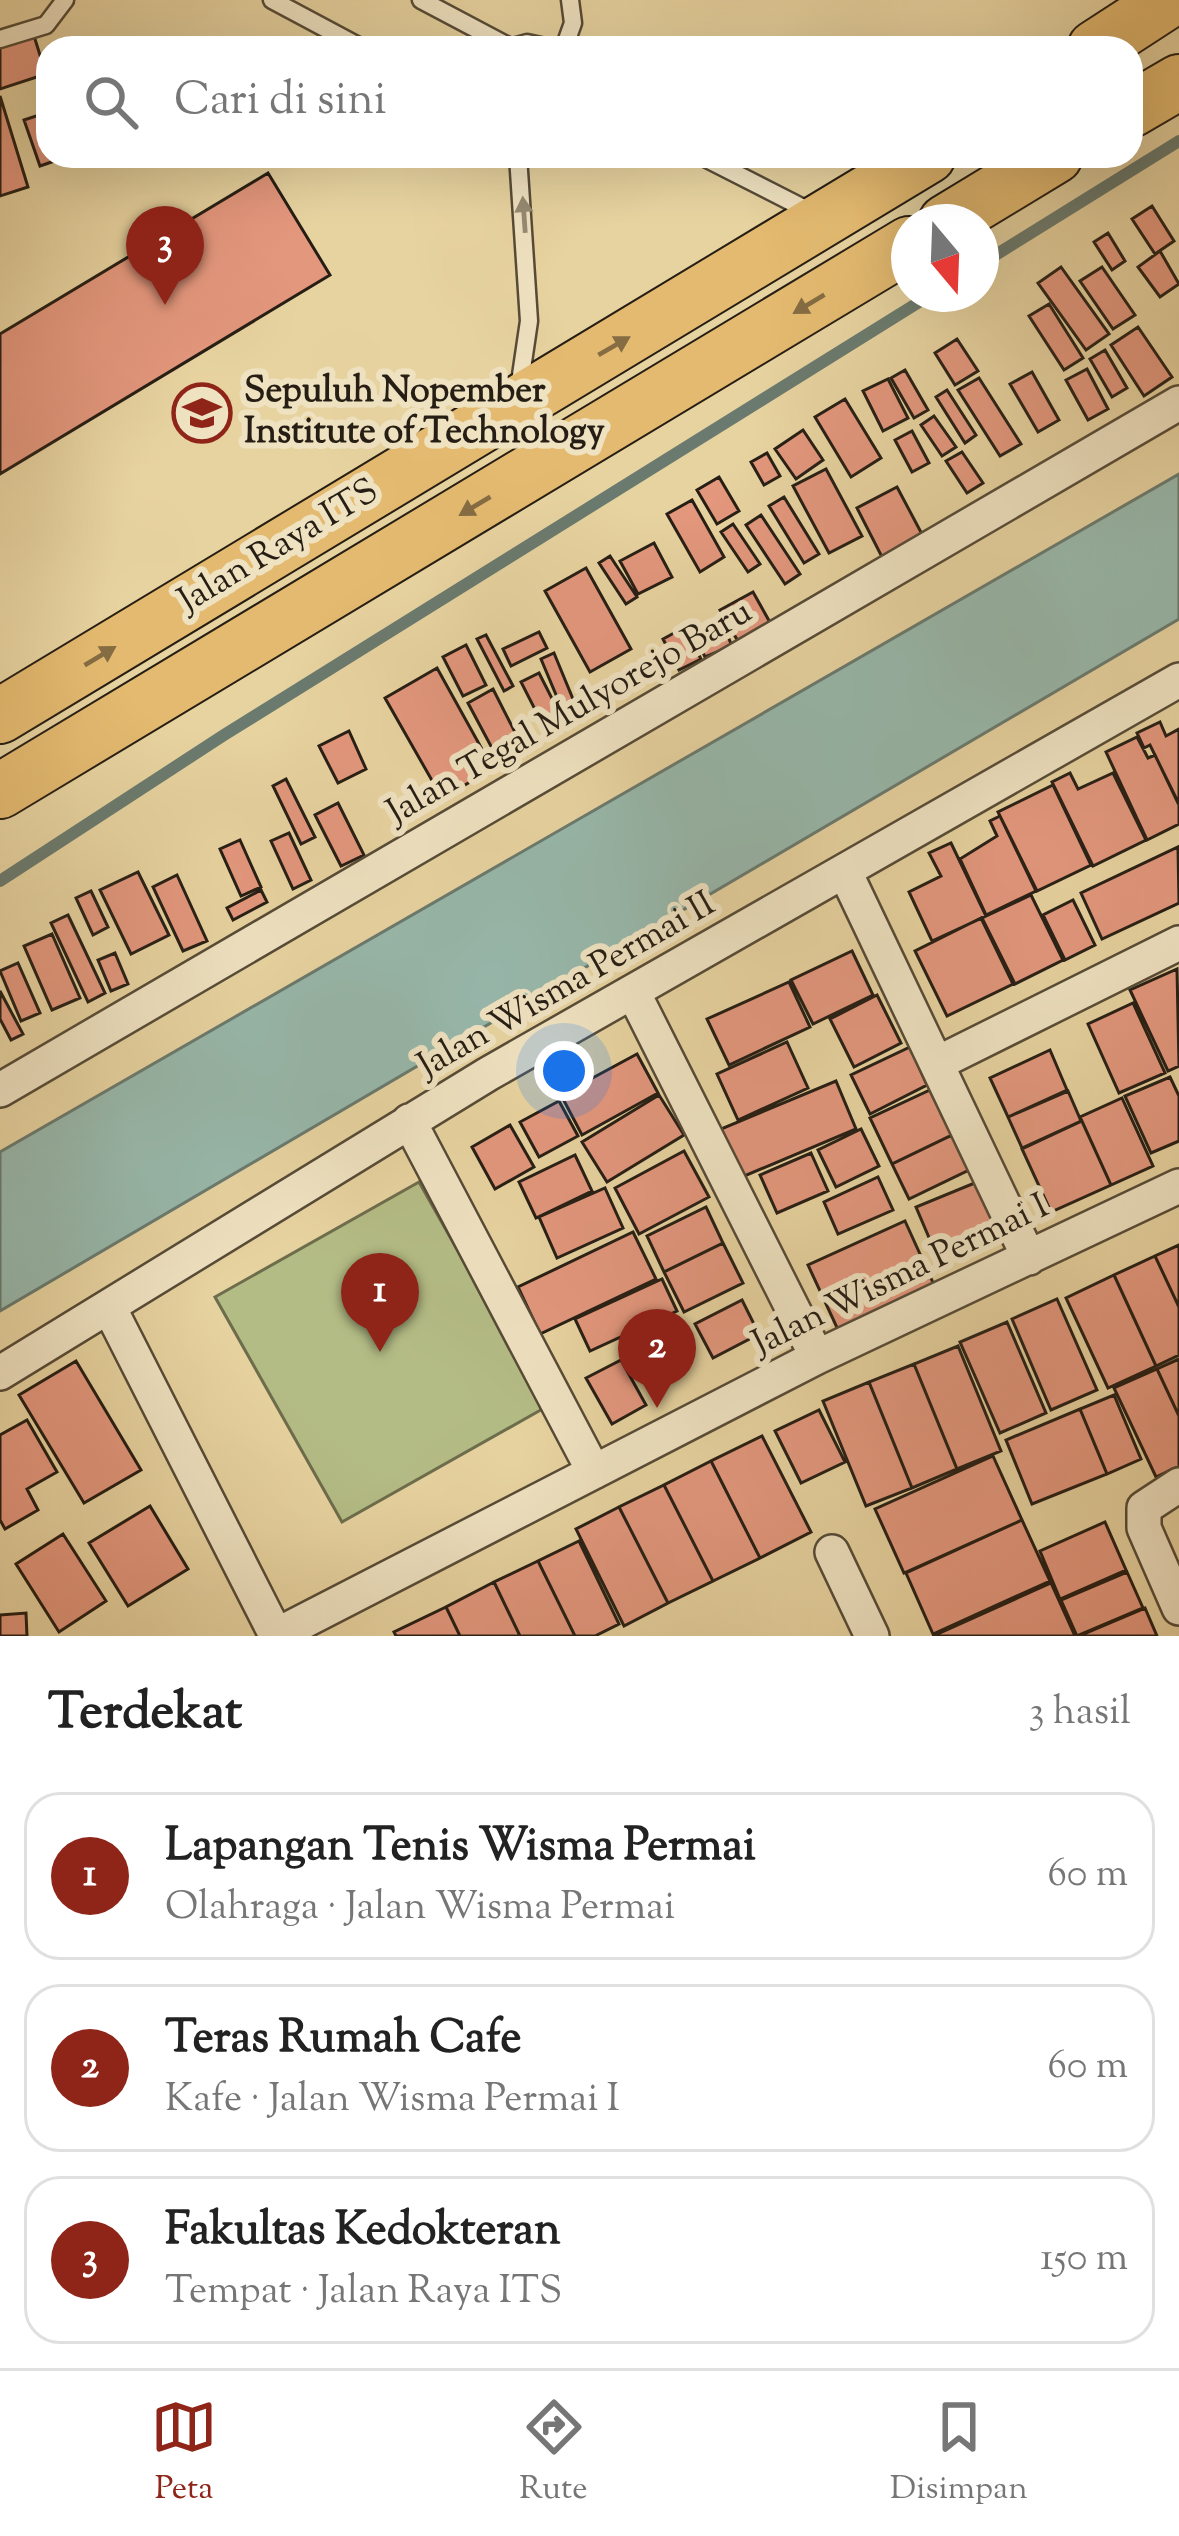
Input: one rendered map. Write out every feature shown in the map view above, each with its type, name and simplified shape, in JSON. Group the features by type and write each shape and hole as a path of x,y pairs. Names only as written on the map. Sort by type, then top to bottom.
{"main road":[{"path":"1114,36 1169,0"},
{"path":"1143,103 1179,82"},
{"name":"Jalan Raya ITS","path":"0,716 909,168"},
{"path":"976,204 1035,168"},
{"name":"Jalan Raya ITS","path":"0,791 891,255"}],"street":[{"name":"Jalan Tegal Mulyorejo Baru","path":"0,1090 1179,403"},
{"name":"Jalan Wisma Permai II","path":"0,1373 409,1121 1179,680"},
{"path":"845,872 1029,1258"},
{"path":"938,1063 1179,943"},
{"path":"634,994 817,1358"},
{"path":"409,1121 594,1472"},
{"name":"Jalan Wisma Permai I","path":"275,1636 817,1358 1179,1186"},
{"path":"109,1307 275,1636"},
{"path":"1179,1485 1144,1508 1144,1528 1179,1608"},
{"path":"832,1552 872,1636"}],"lane":[{"path":"0,40 46,25 65,0"},
{"path":"272,0 340,36"},
{"path":"421,0 489,36"},
{"path":"568,36 573,23 571,0"},
{"path":"517,402 529,321 519,168"},
{"path":"725,168 828,220"}],"green space":[{"path":"419,1182 546,1407 342,1522 215,1297"}],"shaded area":[{"path":"1179,474 1179,619 0,1311 0,1152"}],"building":[{"path":"34,36 36,77 0,89 0,47"},
{"path":"0,96 28,187 0,196"},
{"path":"36,116 36,154 24,120"},
{"path":"268,173 330,275 0,474 0,334"},
{"path":"1152,206 1174,241 1155,254 1132,219"},
{"path":"1108,233 1125,261 1112,270 1094,242"},
{"path":"1160,251 1179,284 1160,297 1138,267"},
{"path":"1061,267 1109,334 1086,350 1038,283"},
{"path":"1102,267 1135,315 1113,329 1080,281"},
{"path":"1049,304 1083,358 1064,370 1029,316"},
{"path":"1138,327 1172,377 1144,396 1111,345"},
{"path":"957,339 978,371 955,385 935,353"},
{"path":"1105,350 1127,388 1112,397 1090,359"},
{"path":"1087,369 1108,409 1088,420 1066,380"},
{"path":"905,370 928,410 914,418 891,378"},
{"path":"1032,372 1059,420 1038,432 1010,384"},
{"path":"979,378 1021,444 1000,456 958,390"},
{"path":"888,379 908,418 883,431 863,391"},
{"path":"947,390 976,435 965,443 936,397"},
{"path":"845,399 881,458 851,477 815,417"},
{"path":"934,416 956,447 942,456 921,425"},
{"path":"803,430 823,460 796,479 775,449"},
{"path":"912,431 929,463 912,472 895,440"},
{"path":"962,452 983,483 967,493 946,461"},
{"path":"767,453 780,476 764,485 751,462"},
{"path":"826,469 862,536 829,553 793,486"},
{"path":"719,477 739,511 717,524 697,490"},
{"path":"897,487 923,536 882,557 857,508"},
{"path":"784,497 819,554 804,563 769,506"},
{"path":"692,500 724,557 700,572 667,514"},
{"path":"761,515 800,574 785,584 746,525"},
{"path":"733,524 760,564 748,572 721,532"},
{"path":"654,543 672,577 638,594 620,561"},
{"path":"610,556 637,597 626,604 599,563"},
{"path":"586,568 631,649 590,672 545,591"},
{"path":"753,592 772,626 739,643 720,610"},
{"path":"723,625 732,646 705,657 696,637"},
{"path":"685,627 701,659 679,670 663,639"},
{"path":"539,632 547,648 511,666 503,649"},
{"path":"486,635 513,686 504,691 477,639"},
{"path":"466,645 486,685 463,696 443,657"},
{"path":"554,653 575,704 562,709 541,659"},
{"path":"437,668 493,769 442,798 385,698"},
{"path":"539,673 566,726 548,735 521,682"},
{"path":"493,689 525,752 501,765 468,703"},
{"path":"1160,722 1166,736 1179,729 1179,804 1150,745 1144,748 1137,733"},
{"path":"349,731 366,769 338,783 319,746"},
{"path":"1137,737 1148,758 1155,755 1179,805 1179,824 1147,840 1106,752"},
{"path":"1070,773 1078,789 1113,773 1146,840 1093,866 1052,782"},
{"path":"286,779 315,837 301,844 273,786"},
{"path":"1053,785 1091,865 1037,891 998,812"},
{"path":"338,803 364,855 341,866 315,815"},
{"path":"1000,816 1036,891 986,915 960,859 997,836 990,821"},
{"path":"289,833 311,880 293,889 271,841"},
{"path":"240,840 261,887 241,896 220,849"},
{"path":"951,843 986,916 932,941 909,892 941,876 929,853"},
{"path":"1178,847 1179,903 1102,939 1081,893"},
{"path":"138,872 169,935 131,954 100,890"},
{"path":"177,875 207,941 183,951 153,887"},
{"path":"261,890 267,902 233,920 227,908"},
{"path":"91,891 108,927 93,935 76,898"},
{"path":"1031,895 1063,960 1015,984 982,918"},
{"path":"1073,900 1095,945 1065,960 1043,915"},
{"path":"68,915 105,993 88,1002 51,923"},
{"path":"981,918 1013,984 947,1016 915,951"},
{"path":"52,934 80,998 52,1010 24,946"},
{"path":"852,951 873,995 813,1024 791,980"},
{"path":"115,953 128,984 111,991 98,960"},
{"path":"18,963 40,1013 21,1021 0,971"},
{"path":"1177,969 1179,1066 1168,1071 1130,990"},
{"path":"789,982 810,1027 729,1065 707,1019"},
{"path":"0,991 23,1034 11,1040 0,1019"},
{"path":"877,995 901,1043 854,1067 830,1019"},
{"path":"1133,1003 1165,1073 1119,1093 1088,1024"},
{"path":"787,1042 808,1088 738,1120 717,1074"},
{"path":"910,1047 927,1085 870,1114 851,1075"},
{"path":"1050,1050 1067,1090 1008,1117 990,1078"},
{"path":"637,1054 658,1093 582,1135 561,1095"},
{"path":"1170,1077 1179,1096 1179,1141 1151,1153 1125,1096"},
{"path":"836,1081 856,1129 742,1177 721,1129"},
{"path":"930,1090 952,1135 892,1164 870,1118"},
{"path":"1068,1091 1081,1121 1022,1148 1008,1117"},
{"path":"659,1095 684,1135 607,1182 582,1142"},
{"path":"1122,1098 1153,1166 1111,1185 1080,1117"},
{"path":"559,1101 578,1136 539,1157 520,1122"},
{"path":"1082,1121 1111,1185 1051,1212 1022,1149"},
{"path":"510,1125 534,1167 495,1189 472,1147"},
{"path":"861,1129 879,1166 836,1187 818,1150"},
{"path":"952,1135 969,1170 909,1199 892,1164"},
{"path":"684,1151 709,1197 639,1234 615,1188"},
{"path":"811,1153 828,1191 777,1213 760,1175"},
{"path":"575,1155 592,1191 536,1218 519,1182"},
{"path":"878,1177 893,1210 838,1234 824,1202"},
{"path":"977,1182 1000,1235 939,1261 916,1207"},
{"path":"605,1188 623,1228 557,1258 539,1217"},
{"path":"706,1207 723,1243 664,1272 647,1236"},
{"path":"905,1221 935,1287 839,1332 808,1265"},
{"path":"633,1232 656,1279 540,1334 518,1287"},
{"path":"723,1243 743,1283 684,1312 664,1272"},
{"path":"1179,1245 1179,1307 1155,1256"},
{"path":"1155,1256 1179,1307 1179,1355 1156,1366 1114,1275"},
{"path":"1114,1275 1156,1366 1108,1388 1066,1298"},
{"path":"662,1279 677,1311 590,1351 575,1319"},
{"path":"1057,1299 1097,1390 1051,1410 1012,1319"},
{"path":"742,1300 759,1334 713,1358 695,1324"},
{"path":"1007,1322 1046,1413 1000,1433 960,1342"},
{"path":"958,1346 1001,1451 957,1469 914,1364"},
{"path":"1179,1359 1179,1416 1157,1369"},
{"path":"621,1360 646,1405 612,1424 586,1378"},
{"path":"76,1361 141,1470 84,1503 19,1395"},
{"path":"914,1364 957,1469 912,1488 869,1382"},
{"path":"1157,1369 1179,1416 1179,1466 1156,1477 1114,1388"},
{"path":"869,1382 912,1488 866,1506 823,1401"},
{"path":"1114,1395 1141,1459 1107,1474 1080,1409"},
{"path":"1080,1409 1107,1474 1032,1504 1006,1440"},
{"path":"819,1410 845,1462 801,1483 775,1431"},
{"path":"27,1420 57,1472 27,1489 38,1510 5,1529 0,1520 0,1435"},
{"path":"762,1436 811,1532 760,1558 711,1461"},
{"path":"993,1456 1022,1520 904,1573 875,1509"},
{"path":"711,1461 760,1558 713,1581 664,1485"},
{"path":"664,1485 713,1581 668,1603 619,1507"},
{"path":"150,1506 188,1569 128,1606 89,1543"},
{"path":"619,1507 668,1603 624,1626 576,1529"},
{"path":"1022,1520 1050,1581 933,1634 906,1573"},
{"path":"1105,1522 1126,1570 1060,1599 1040,1551"},
{"path":"63,1534 106,1601 59,1632 16,1564"},
{"path":"579,1541 619,1624 595,1636 575,1636 538,1561"},
{"path":"538,1561 575,1636 520,1636 494,1582"},
{"path":"1127,1572 1143,1608 1077,1636 1061,1600"},
{"path":"494,1582 520,1636 460,1636 446,1607"},
{"path":"1051,1583 1075,1636 933,1636"},
{"path":"446,1607 460,1636 396,1636 394,1632"},
{"path":"1145,1608 1157,1636 1079,1636"},
{"path":"26,1613 27,1636 0,1636 0,1615"}],"waterway":[{"path":"1143,163 1179,141"},
{"path":"999,253 1136,168"},
{"path":"0,881 224,735 903,312"}],"place":[{"name":"Fakultas Kedokteran","path":"165,305"},
{"name":"Sepuluh Nopember Institute of Technology","path":"202,413"},
{"name":"Lapangan Tenis Wisma Permai","path":"380,1352"},
{"name":"Teras Rumah Cafe","path":"657,1408"}]}
